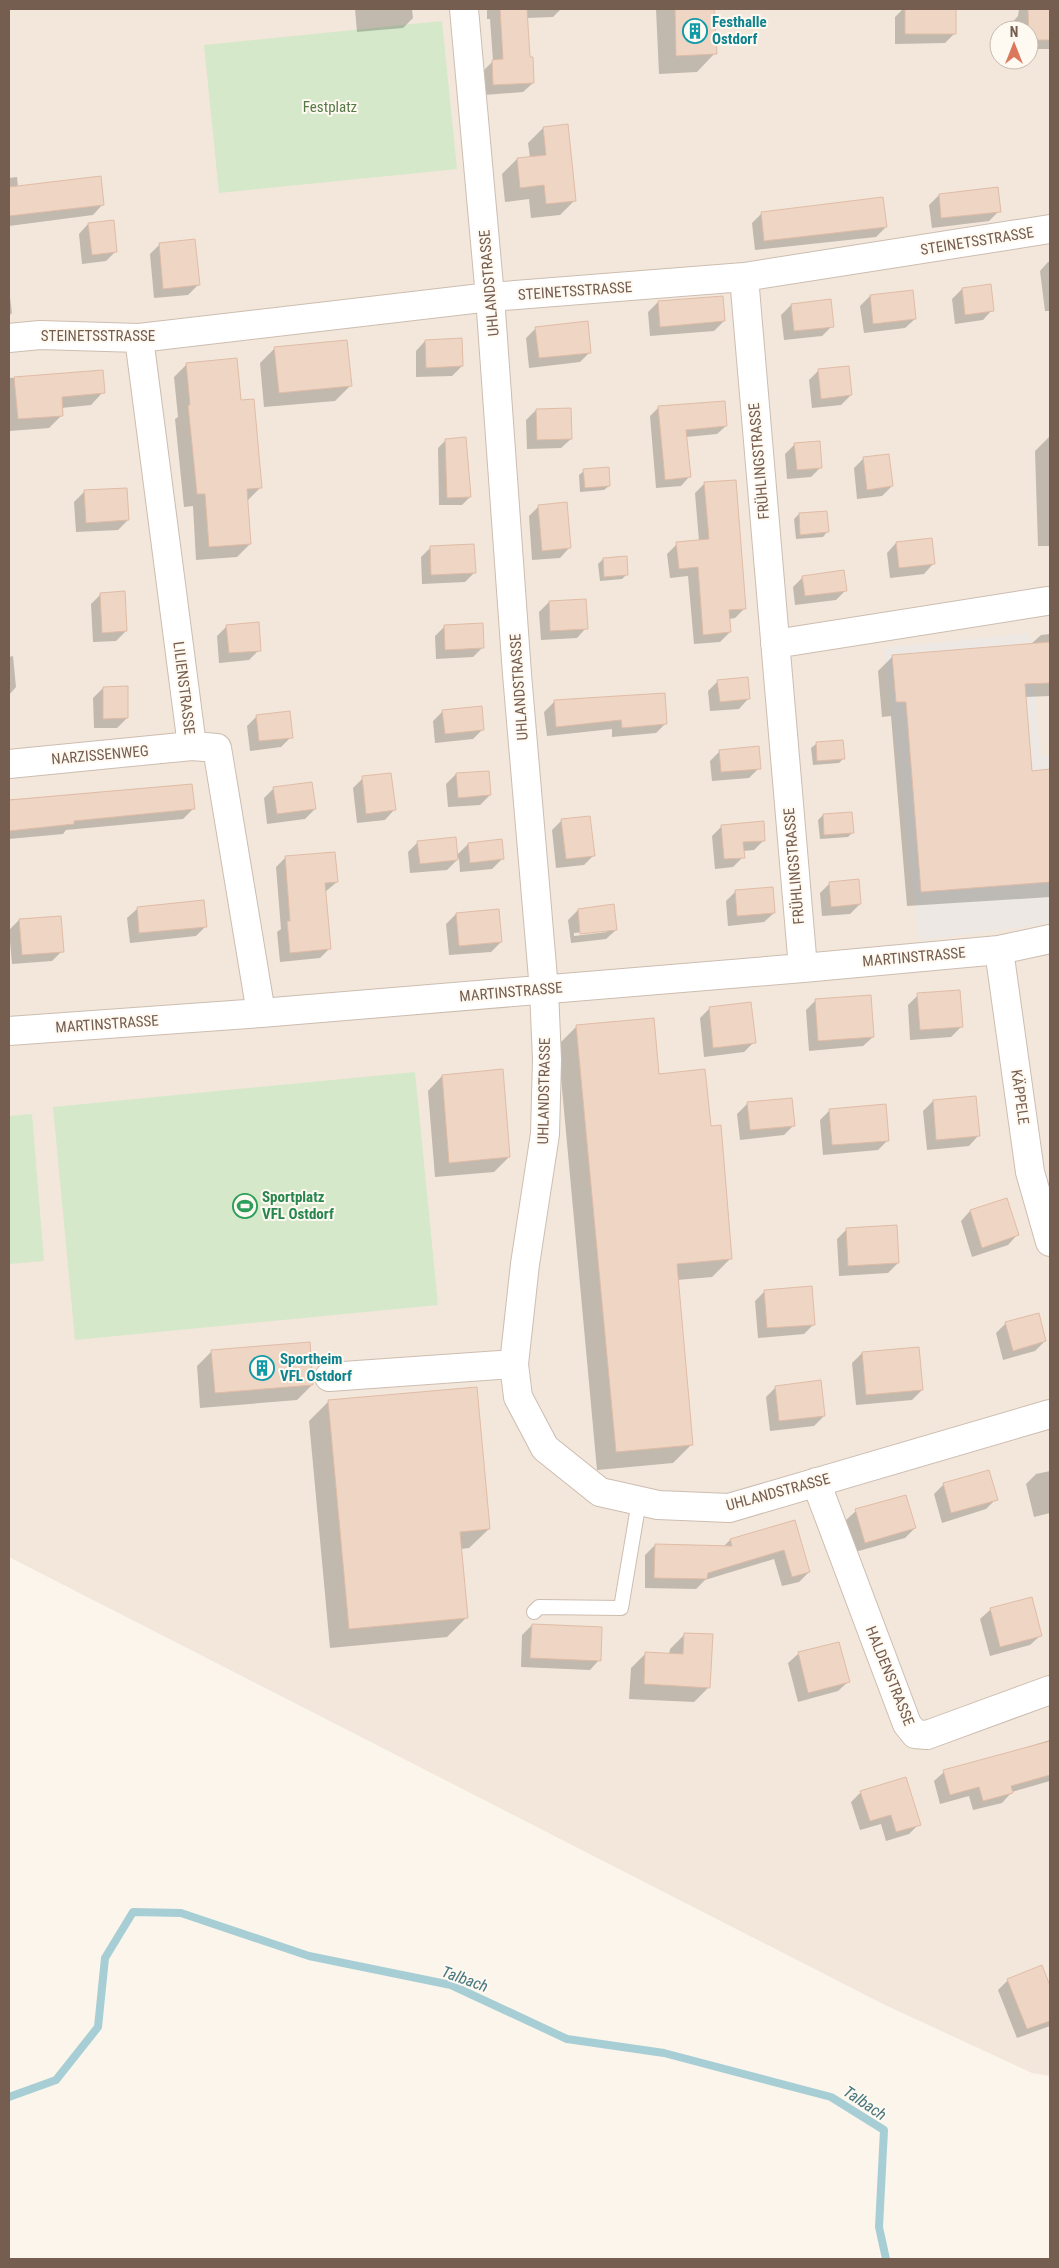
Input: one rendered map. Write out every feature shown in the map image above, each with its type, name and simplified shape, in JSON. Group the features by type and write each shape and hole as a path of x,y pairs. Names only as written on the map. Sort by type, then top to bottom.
{"street":[{"name":"UHLANDSTRASSE","path":"464,9 490,297 517,674 544,990 546,1060 545,1134 514,1364 518,1397 545,1448 600,1492 658,1505 729,1508 1050,1414"},
{"name":"STEINETSSTRASSE","path":"9,338 40,335 139,338 490,297 744,277 1050,229"},
{"name":"FRÜHLINGSTRASSE","path":"744,277 803,968"},
{"name":"LILIENSTRASSE","path":"139,338 192,746 217,748 261,1013"},
{"path":"775,644 1047,601"},
{"name":"NARZISSENWEG","path":"9,764 192,746"},
{"name":"MARTINSTRASSE","path":"9,1030 261,1013 803,968 1006,949 1050,939"},
{"name":"MARTINSTRASSE","path":"1006,949 1050,952"},
{"name":"KÄPPELE","path":"1006,949 1030,1172 1050,1242"},
{"path":"329,1377 514,1364"},
{"name":"HALDENSTRASSE","path":"816,1482 907,1724 915,1734 927,1735 1050,1690"}],"lane":[{"path":"534,1612 539,1607 621,1608 639,1501"}],"shaded area":[{"path":"9,9 1050,9 1050,2076 1032,2073 883,2004 9,1557"},
{"path":"1029,633 1041,756 1050,755 1050,923 919,941 884,648"}],"green space":[{"name":"Festplatz","path":"442,21 457,169 219,193 204,45"},
{"name":"Sportplatz VFL Ostdorf","path":"415,1072 438,1305 75,1340 53,1107"},
{"path":"32,1114 44,1261 9,1264 9,1116"}],"building":[{"path":"500,9 527,9 530,57 533,57 534,83 493,85 492,60 503,59"},
{"name":"Festhalle Ostdorf","path":"675,9 714,9 717,54 676,56"},
{"path":"905,9 956,9 956,34 905,34"},
{"path":"1028,9 1050,9 1050,40 1039,40 1039,20 1028,20"},
{"path":"568,124 576,201 546,204 544,185 520,188 517,158 546,155 543,127"},
{"path":"101,176 104,205 9,216 9,187"},
{"path":"998,187 1001,212 941,218 939,194"},
{"path":"883,197 887,227 764,241 761,212"},
{"path":"114,220 117,252 92,255 88,223"},
{"path":"195,239 200,285 163,289 159,243"},
{"path":"991,284 994,311 965,315 962,288"},
{"path":"913,290 916,319 873,324 870,295"},
{"path":"723,296 725,321 660,327 658,301"},
{"path":"831,299 834,327 794,331 791,304"},
{"path":"588,321 591,353 539,358 535,327"},
{"path":"462,338 463,366 426,368 425,340"},
{"path":"347,340 352,386 279,393 274,347"},
{"path":"237,358 241,400 254,399 262,488 247,489 251,544 209,547 205,494 197,494 188,405 190,405 186,363"},
{"path":"849,366 852,395 821,399 818,369"},
{"path":"103,370 105,393 62,397 63,416 18,419 14,377"},
{"path":"725,401 727,426 686,430 691,477 665,480 658,406"},
{"path":"571,408 572,439 537,440 536,409"},
{"path":"466,437 471,497 447,498 445,439"},
{"path":"820,441 822,468 797,470 794,443"},
{"path":"889,454 893,486 867,490 863,457"},
{"path":"609,467 610,486 585,488 583,469"},
{"path":"736,480 746,609 729,610 731,632 703,635 698,567 679,569 676,542 709,539 704,482"},
{"path":"127,488 129,520 86,523 84,490"},
{"path":"567,502 571,548 542,551 538,505"},
{"path":"827,511 829,532 800,535 799,513"},
{"path":"932,538 935,564 899,568 896,542"},
{"path":"474,544 476,573 431,575 430,546"},
{"path":"627,556 628,575 604,577 603,558"},
{"path":"844,570 847,591 805,596 802,576"},
{"path":"125,591 127,631 102,633 100,593"},
{"path":"586,599 588,629 550,631 549,601"},
{"path":"259,622 261,651 229,653 226,625"},
{"path":"483,623 484,648 445,650 444,625"},
{"path":"1050,642 1050,683 1025,684 1032,771 1050,769 1050,882 921,892 906,702 896,702 892,655"},
{"path":"748,677 750,699 720,702 717,680"},
{"path":"128,686 128,718 103,719 103,687"},
{"path":"665,693 667,724 622,728 621,720 556,727 554,700"},
{"path":"482,706 484,730 445,734 442,710"},
{"path":"290,711 293,738 259,741 256,715"},
{"path":"843,740 845,759 817,761 816,742"},
{"path":"759,746 761,769 721,772 719,750"},
{"path":"489,771 491,795 458,798 456,773"},
{"path":"391,773 396,810 366,814 362,776"},
{"path":"312,782 316,809 277,814 273,787"},
{"path":"192,784 195,809 74,821 74,824 9,831 9,800"},
{"path":"852,812 854,833 824,835 823,814"},
{"path":"590,816 595,856 566,859 561,819"},
{"path":"764,821 765,841 743,842 745,858 724,859 721,825"},
{"path":"456,837 458,860 420,864 417,841"},
{"path":"502,839 504,859 470,863 468,843"},
{"path":"335,852 338,882 325,883 331,949 290,953 287,921 290,921 285,856"},
{"path":"859,879 861,904 831,907 829,882"},
{"path":"773,887 775,913 737,916 735,890"},
{"path":"204,900 207,927 139,933 137,907"},
{"path":"614,904 617,930 580,934 578,909"},
{"path":"499,909 502,942 459,946 456,913"},
{"path":"61,916 64,952 22,955 19,919"},
{"path":"960,990 963,1027 920,1030 917,993"},
{"path":"871,995 874,1037 818,1041 815,999"},
{"path":"751,1002 756,1043 713,1048 709,1007"},
{"path":"654,1018 659,1074 705,1069 711,1126 721,1125 732,1259 677,1264 693,1445 616,1452 576,1025"},
{"path":"503,1069 510,1157 449,1163 442,1075"},
{"path":"976,1096 980,1136 936,1140 933,1100"},
{"path":"792,1098 795,1126 750,1130 747,1102"},
{"path":"886,1104 889,1141 832,1145 829,1109"},
{"path":"1007,1198 1019,1235 982,1248 970,1210"},
{"path":"897,1225 899,1263 848,1266 846,1228"},
{"path":"812,1286 815,1325 767,1328 764,1290"},
{"path":"1039,1313 1046,1341 1013,1351 1005,1322"},
{"name":"Sportheim VFL Ostdorf","path":"310,1342 313,1385 215,1393 211,1350"},
{"path":"919,1347 923,1390 866,1395 862,1352"},
{"path":"821,1380 825,1416 779,1421 775,1386"},
{"path":"477,1387 490,1529 460,1532 468,1618 349,1629 328,1400"},
{"path":"989,1470 998,1500 951,1513 943,1483"},
{"path":"906,1495 916,1528 865,1543 855,1509"},
{"path":"795,1520 810,1572 792,1577 784,1550 708,1573 707,1579 654,1578 655,1544 732,1546 730,1539"},
{"path":"1032,1597 1042,1636 1000,1647 990,1608"},
{"path":"532,1624 602,1627 601,1661 530,1658"},
{"path":"684,1633 713,1634 710,1688 644,1684 645,1652 683,1654"},
{"path":"839,1642 850,1682 808,1693 798,1652"},
{"path":"1050,1741 1050,1775 1011,1786 1013,1793 983,1801 979,1787 950,1795 943,1770"},
{"path":"906,1777 921,1825 896,1832 891,1815 870,1821 860,1791"},
{"path":"1042,1965 1050,1986 1050,2021 1027,2029 1007,1979"}],"waterway":[{"name":"Talbach","path":"9,2097 56,2080 98,2027 105,1958 133,1912 181,1913 309,1956 451,1985 567,2039 664,2053 831,2097 884,2130 879,2227 886,2259"}],"place":[{"name":"Festhalle Ostdorf","path":"695,31"},
{"name":"Sportplatz VFL Ostdorf","path":"245,1206"},
{"name":"Sportheim VFL Ostdorf","path":"262,1368"}]}
